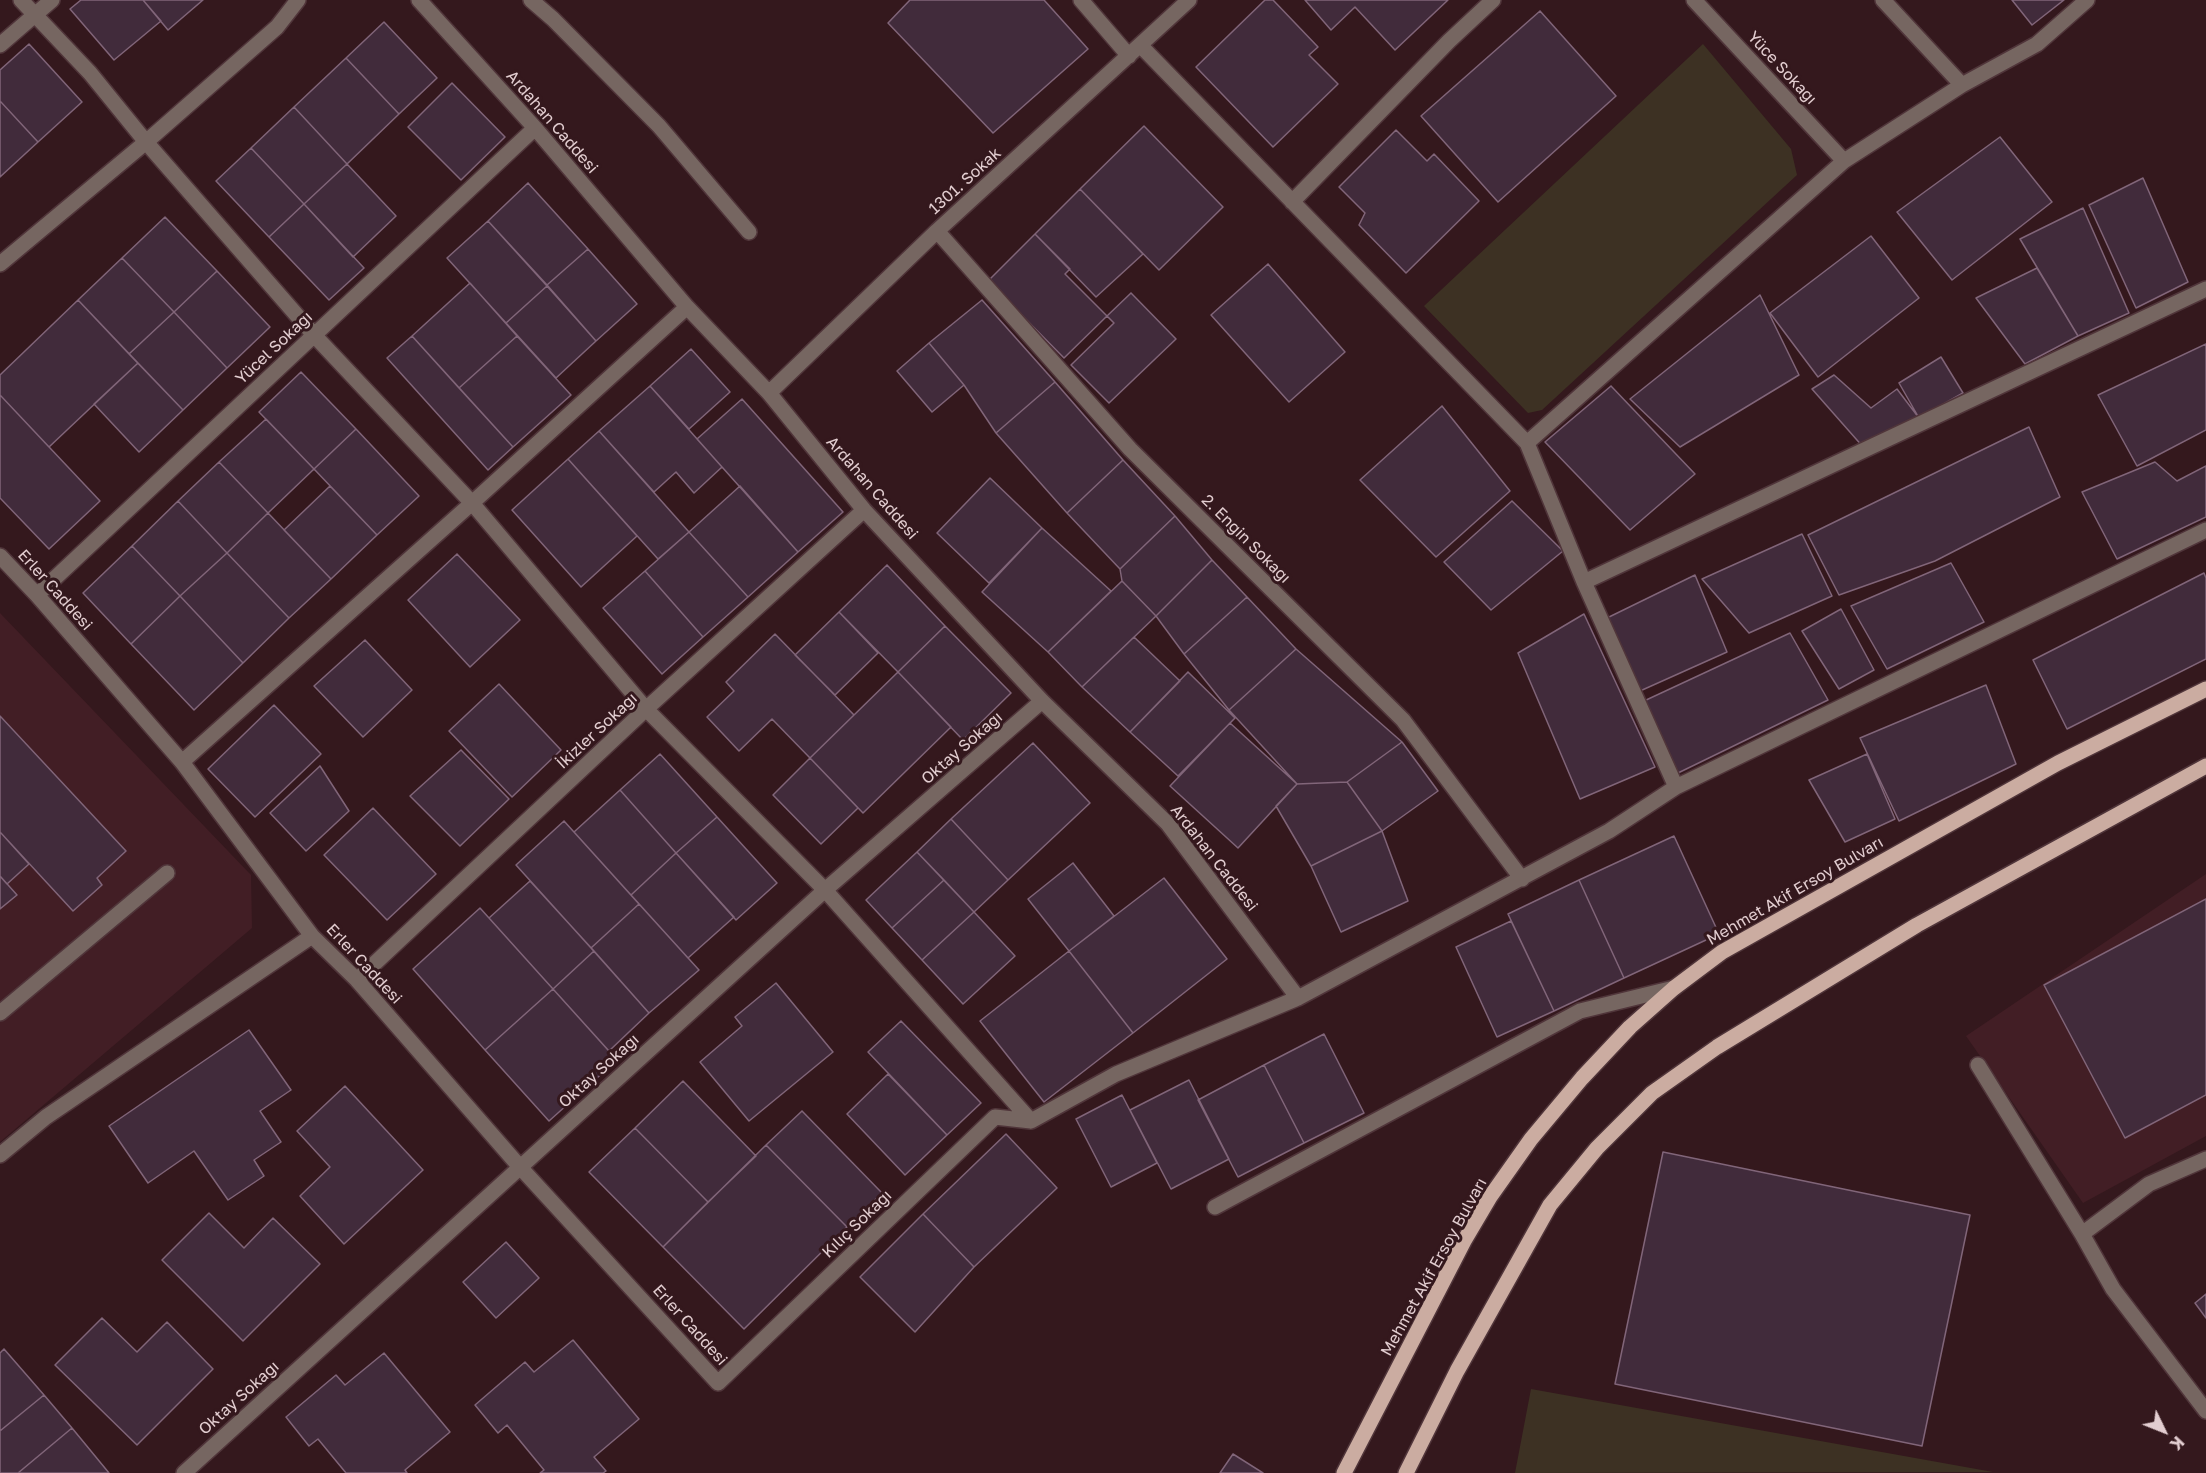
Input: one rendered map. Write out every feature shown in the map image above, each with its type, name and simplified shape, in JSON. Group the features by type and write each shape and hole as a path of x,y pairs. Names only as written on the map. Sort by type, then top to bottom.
{"main road":[{"name":"Mehmet Akif Ersoy Bulvarı","path":"1344,1473 1464,1241 1490,1197 1531,1138 1582,1078 1630,1027 1674,988 1722,952 2058,763 2206,689"},
{"path":"1406,1473 1463,1361 1550,1205 1597,1148 1652,1093 1717,1047 1917,925 2206,766"}],"street":[{"path":"21,0 90,73 146,142 314,335 472,503 646,709 825,890 1031,1121 1116,1074 1298,998 1609,831 1676,787 2206,530"},
{"path":"0,45 52,0"},
{"path":"0,264 146,142 277,27 298,0"},
{"name":"Ardahan Caddesi","path":"419,0 535,128 687,307 769,393 864,510 1042,701 1168,824 1298,998"},
{"path":"531,0 553,19 659,126 749,232"},
{"path":"1081,0 1129,56"},
{"name":"1301. Sokak","path":"769,393 937,231 1189,0"},
{"path":"1292,202 1449,41 1493,0"},
{"name":"Yüce Sokağı","path":"1694,0 1844,161"},
{"path":"1882,0 1962,85"},
{"path":"1527,443 1844,161 1962,85 2037,44 2087,0"},
{"path":"1140,45 1527,443 1584,582 1676,787"},
{"name":"Yücel Sokağı","path":"37,595 535,128"},
{"name":"2. Engin Sokağı","path":"937,231 1130,449 1402,720 1522,879"},
{"path":"1584,582 2206,289"},
{"path":"182,762 687,307"},
{"name":"İkizler Sokağı","path":"357,980 646,709 864,510"},
{"name":"Erler Caddesi","path":"0,556 37,595 182,762 312,936 357,980 520,1167 718,1383"},
{"name":"Oktay Sokağı","path":"184,1473 825,890 1042,701"},
{"path":"0,1013 167,873"},
{"path":"0,1155 46,1117 312,936"},
{"path":"1215,1207 1580,1011 1674,988"},
{"path":"1978,1065 2082,1234 2113,1289 2206,1411"},
{"name":"Kılıç Sokağı","path":"718,1383 995,1117 1031,1121"},
{"path":"2082,1234 2149,1184 2206,1159"}],"shaded area":[{"path":"1703,44 1791,149 1797,175 1542,410 1528,413 1424,306"},
{"path":"0,613 251,875 252,928 0,1142"},
{"path":"2206,874 2206,1136 2083,1203 1966,1036"},
{"path":"1531,1389 1993,1472 1515,1473"}],"building":[{"path":"81,0 143,0 161,21 114,60 70,9"},
{"path":"143,0 203,0 168,30"},
{"path":"910,0 1044,0 1088,49 993,133 888,23"},
{"path":"1265,0 1273,0 1318,47 1309,55 1338,84 1273,147 1196,67"},
{"path":"1305,0 1448,0 1395,50 1355,7 1331,30"},
{"path":"2012,0 2064,0 2032,25"},
{"path":"1540,11 1616,96 1498,202 1421,116"},
{"path":"384,22 437,78 399,114 346,58"},
{"path":"29,44 82,102 38,142 0,101 0,70"},
{"path":"346,58 399,114 347,164 294,107"},
{"path":"452,83 505,137 461,180 408,127"},
{"path":"0,101 38,142 0,177"},
{"path":"294,107 347,164 304,204 251,148"},
{"path":"1144,126 1223,207 1159,270 1080,189"},
{"path":"1396,130 1427,161 1434,154 1479,201 1406,273 1359,225 1365,213 1339,187"},
{"path":"2000,137 2052,202 1952,280 1897,212"},
{"path":"251,148 304,204 269,237 216,181"},
{"path":"347,164 396,216 353,257 304,204"},
{"path":"2143,178 2188,282 2136,308 2089,205"},
{"path":"528,183 588,249 547,285 488,221"},
{"path":"1080,189 1143,254 1096,297 1035,234"},
{"path":"304,204 364,268 329,300 269,237"},
{"path":"2083,208 2129,313 2078,336 2020,239"},
{"path":"165,217 217,271 174,312 122,258"},
{"path":"488,221 547,286 506,323 447,258"},
{"path":"1035,234 1070,269 1065,274 1107,316 1064,358 988,281"},
{"path":"1871,236 1919,298 1818,377 1770,313"},
{"path":"588,249 637,304 596,341 547,285"},
{"path":"122,258 174,312 129,354 78,300"},
{"path":"1268,264 1345,352 1289,402 1211,315"},
{"path":"2037,268 2078,336 2025,364 1976,298"},
{"path":"217,271 270,327 227,368 174,312"},
{"path":"470,283 517,336 459,388 412,336"},
{"path":"547,286 596,341 556,378 506,323"},
{"path":"1131,293 1176,339 1109,403 1071,365 1114,323 1107,316"},
{"path":"1760,295 1799,375 1680,447 1630,399"},
{"path":"78,300 138,363 49,447 0,395 0,375"},
{"path":"982,300 1055,382 996,433 964,385 929,343"},
{"path":"174,312 227,368 183,410 129,354"},
{"path":"412,336 513,447 488,470 387,358"},
{"path":"517,336 571,395 513,447 459,388"},
{"path":"929,343 964,385 932,412 897,371"},
{"path":"2206,344 2206,430 2137,466 2098,395"},
{"path":"691,349 730,392 689,429 650,386"},
{"path":"1941,357 1963,393 1919,418 1899,383"},
{"path":"138,363 183,410 139,452 94,404"},
{"path":"301,372 356,429 314,469 259,412"},
{"path":"1834,375 1871,408 1897,389 1919,418 1864,448 1812,389"},
{"path":"1055,382 1123,460 1067,513 996,433"},
{"path":"650,386 722,467 694,493 676,472 654,492 599,431"},
{"path":"1611,386 1695,474 1630,530 1545,442"},
{"path":"0,395 100,501 49,549 0,498"},
{"path":"742,399 843,512 798,552 697,439"},
{"path":"1442,406 1510,491 1436,557 1360,480"},
{"path":"266,419 314,469 268,513 219,462"},
{"path":"2029,427 2060,497 1935,561 1839,595 1808,535"},
{"path":"356,429 419,496 377,535 314,469"},
{"path":"599,431 689,532 658,559 568,459"},
{"path":"568,459 637,536 581,587 512,510"},
{"path":"1123,460 1175,516 1120,569 1067,513"},
{"path":"219,462 268,513 227,553 178,501"},
{"path":"2155,462 2177,481 2206,466 2206,517 2117,559 2082,492"},
{"path":"990,478 1042,528 989,583 937,533"},
{"path":"330,486 377,535 331,579 284,530"},
{"path":"740,486 798,552 748,597 689,532"},
{"path":"178,501 227,553 180,596 132,546"},
{"path":"1512,501 1563,551 1491,610 1444,562"},
{"path":"268,513 331,579 289,618 227,553"},
{"path":"1175,516 1212,560 1156,616 1122,581 1120,569"},
{"path":"1042,528 1111,591 1048,652 982,592"},
{"path":"689,532 748,597 703,637 645,571"},
{"path":"1802,534 1832,596 1749,633 1702,579"},
{"path":"132,546 180,596 131,644 83,593"},
{"path":"227,553 289,618 243,663 180,596"},
{"path":"457,554 520,620 470,667 408,600"},
{"path":"1212,560 1247,597 1184,654 1156,616"},
{"path":"1951,563 1984,622 1887,669 1851,606"},
{"path":"887,565 945,626 898,672 839,612"},
{"path":"645,571 703,637 662,674 603,608"},
{"path":"2204,573 2206,578 2206,659 2067,729 2033,660"},
{"path":"1695,575 1727,652 1640,691 1607,618"},
{"path":"1122,581 1156,616 1082,687 1048,652"},
{"path":"180,596 243,663 194,710 131,644"},
{"path":"1247,597 1296,649 1229,710 1184,654"},
{"path":"1841,609 1874,670 1839,689 1802,631"},
{"path":"839,612 878,653 835,695 795,655"},
{"path":"1584,614 1655,767 1580,799 1518,653"},
{"path":"945,626 1011,693 963,740 898,672"},
{"path":"1790,633 1828,700 1678,773 1644,701"},
{"path":"775,634 854,715 810,758 772,719 739,751 707,717 734,691 726,682"},
{"path":"1134,637 1180,681 1130,732 1082,687"},
{"path":"365,640 412,690 363,737 314,686"},
{"path":"1296,649 1402,742 1347,782 1297,784 1229,710"},
{"path":"898,672 951,727 863,813 810,758"},
{"path":"1188,672 1235,718 1178,776 1130,732"},
{"path":"499,684 561,750 512,797 449,731"},
{"path":"1986,685 2016,764 1899,821 1860,738"},
{"path":"274,705 321,754 255,817 208,769"},
{"path":"0,716 126,851 97,878 102,885 73,911 0,832"},
{"path":"1230,723 1297,784 1238,848 1170,786"},
{"path":"1402,742 1438,791 1382,831 1347,782"},
{"path":"1033,743 1090,803 1008,880 951,819"},
{"path":"461,750 509,799 460,846 410,796"},
{"path":"660,754 717,817 676,853 620,790"},
{"path":"1867,754 1895,819 1845,842 1809,780"},
{"path":"810,758 858,808 821,844 773,795"},
{"path":"320,766 349,811 306,851 270,813"},
{"path":"1347,782 1382,831 1311,866 1276,806 1297,784"},
{"path":"620,790 676,853 631,895 574,832"},
{"path":"373,808 436,874 387,920 324,855"},
{"path":"717,817 777,883 736,920 676,853"},
{"path":"951,819 1008,880 974,912 917,852"},
{"path":"564,821 639,904 591,948 516,865"},
{"path":"1382,831 1408,901 1341,932 1311,866"},
{"path":"0,832 29,864 7,884 0,876"},
{"path":"1674,836 1719,934 1624,978 1579,880"},
{"path":"917,852 944,880 892,928 866,900"},
{"path":"676,853 734,917 688,958 631,895"},
{"path":"1073,863 1114,916 1069,951 1028,899"},
{"path":"0,876 17,895 0,909"},
{"path":"1164,878 1227,959 1133,1033 1069,951"},
{"path":"944,880 974,912 922,960 892,928"},
{"path":"1579,880 1624,978 1554,1011 1508,914"},
{"path":"530,881 594,951 553,989 489,918"},
{"path":"2206,899 2206,1095 2125,1138 2044,985"},
{"path":"639,904 699,970 649,1013 591,948"},
{"path":"480,908 553,989 485,1050 413,969"},
{"path":"974,912 1015,956 963,1004 922,960"},
{"path":"1511,921 1554,1011 1497,1037 1456,947"},
{"path":"594,951 649,1013 609,1051 553,989"},
{"path":"1069,951 1133,1033 1044,1102 980,1021"},
{"path":"776,983 833,1052 749,1121 700,1062 742,1026 735,1017"},
{"path":"553,989 617,1060 549,1121 485,1050"},
{"path":"901,1021 981,1103 947,1135 868,1052"},
{"path":"249,1030 291,1090 260,1111 281,1142 254,1160 264,1176 228,1200 194,1151 148,1183 109,1126"},
{"path":"1324,1034 1364,1113 1304,1143 1264,1065"},
{"path":"1264,1065 1304,1143 1238,1177 1198,1100"},
{"path":"888,1074 947,1135 905,1175 847,1114"},
{"path":"1189,1080 1229,1159 1171,1189 1130,1110"},
{"path":"683,1081 756,1156 708,1202 635,1128"},
{"path":"345,1086 423,1170 344,1244 300,1196 330,1167 297,1131"},
{"path":"1122,1095 1157,1163 1111,1187 1076,1119"},
{"path":"802,1111 882,1193 847,1227 766,1145"},
{"path":"635,1128 708,1202 663,1247 589,1172"},
{"path":"1006,1134 1057,1188 974,1267 923,1214"},
{"path":"766,1145 847,1227 744,1329 663,1247"},
{"path":"1663,1152 1970,1215 1922,1446 1615,1384"},
{"path":"209,1213 244,1248 273,1218 320,1264 243,1341 162,1260"},
{"path":"923,1214 974,1267 915,1332 860,1277"},
{"path":"506,1242 539,1278 496,1318 463,1282"},
{"path":"2206,1294 2206,1318 2195,1303"},
{"path":"102,1318 137,1352 167,1322 213,1369 137,1445 55,1365"},
{"path":"573,1340 639,1419 594,1457 606,1471 603,1473 540,1473 544,1470 507,1425 498,1433 475,1405 525,1362 534,1372"},
{"path":"4,1349 44,1395 0,1431 0,1353"},
{"path":"384,1353 450,1432 405,1470 407,1473 346,1473 318,1439 309,1446 286,1417 336,1375 345,1385"},
{"path":"44,1395 72,1428 18,1473 0,1473 0,1431"},
{"path":"72,1428 109,1473 18,1473"},
{"path":"1233,1454 1263,1473 1220,1473"}]}
